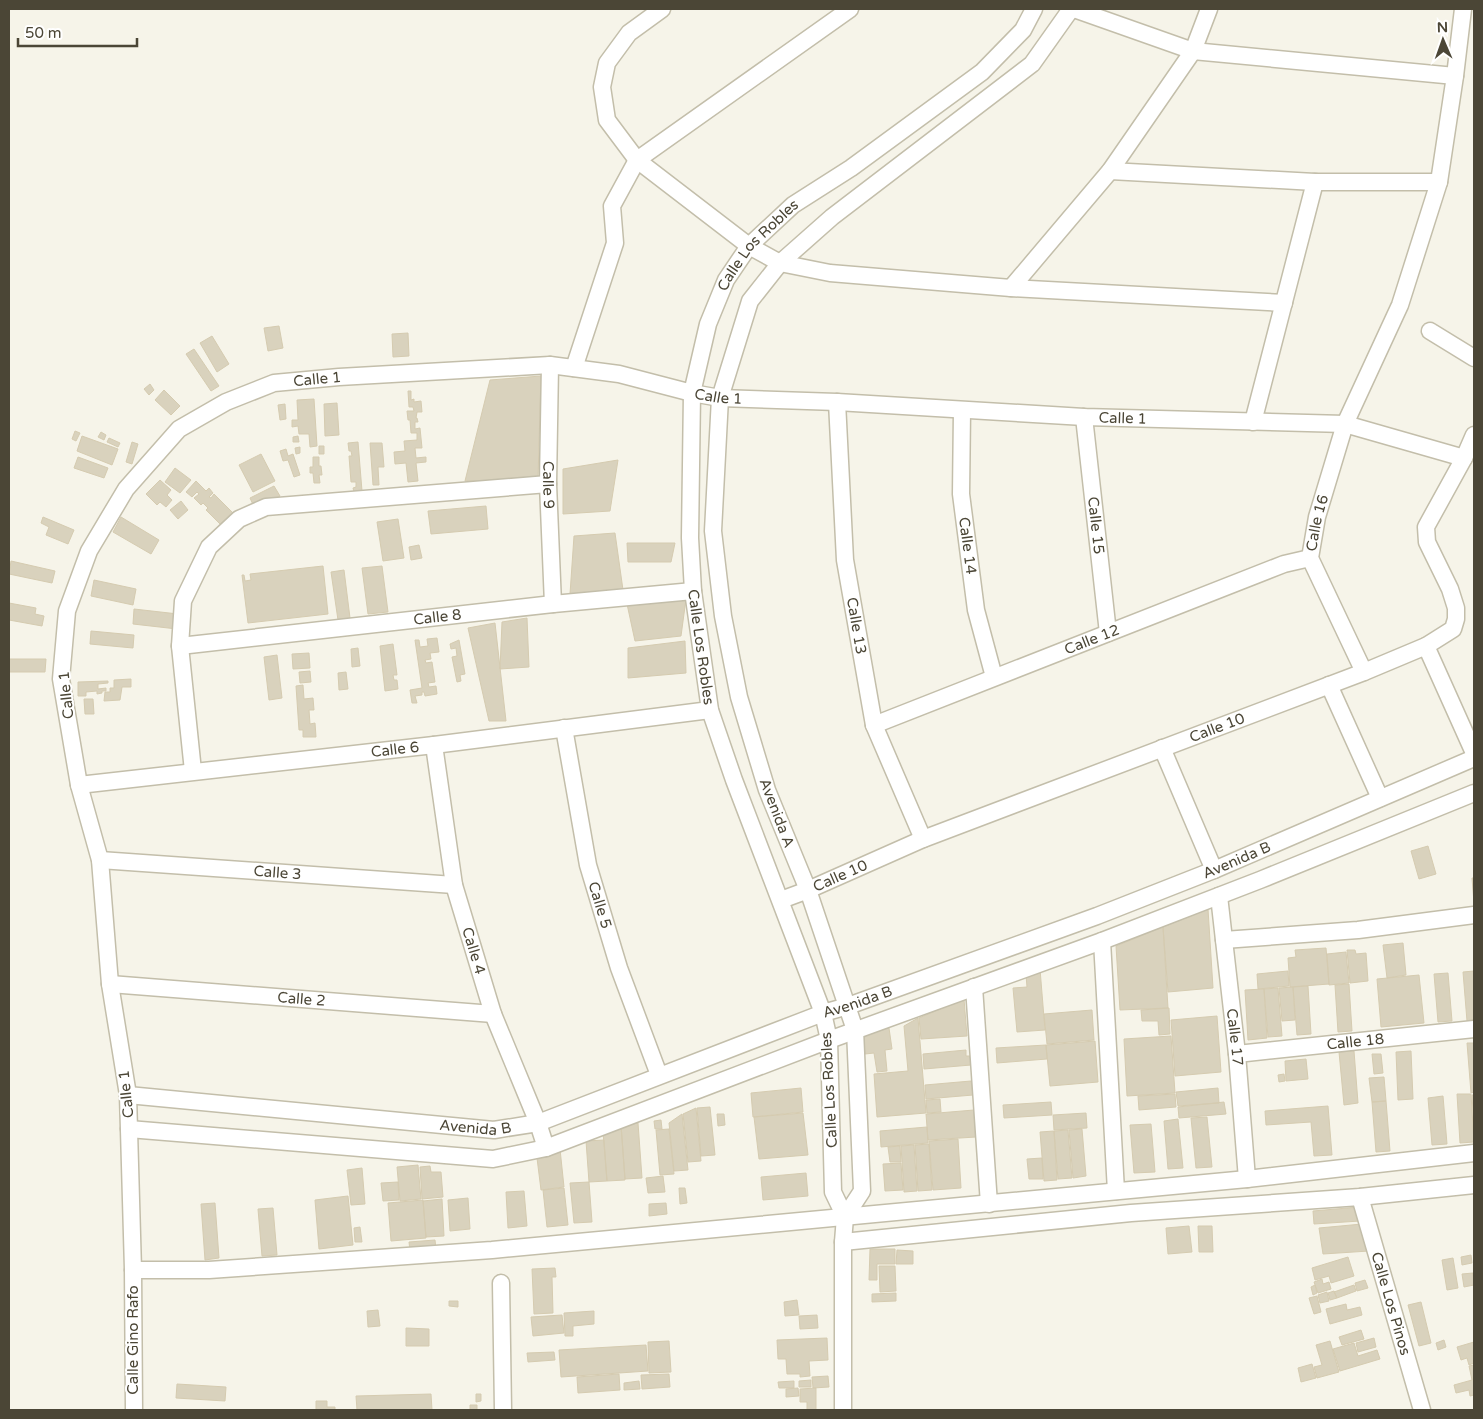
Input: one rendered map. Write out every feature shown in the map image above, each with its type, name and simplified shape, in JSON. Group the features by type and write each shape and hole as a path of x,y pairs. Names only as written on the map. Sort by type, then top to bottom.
{"street":[{"path":"662,9 629,33 607,63 602,87 607,120 637,160 749,246 780,263 830,273 1011,288 1284,303"},
{"path":"574,368 615,243 612,206 637,160 850,9"},
{"name":"Calle Los Robles","path":"845,1217 833,1192 829,1040 822,1013 734,780 710,710 693,591 690,538 692,394 708,324 726,280 749,246 793,205 851,168 982,72 1023,30 1034,9"},
{"path":"1073,9 1193,51 1455,76"},
{"name":"Avenida A","path":"845,1217 862,1191 855,1030 808,890 767,790 739,697 723,616 713,531 720,398 750,301 780,263 832,218 1032,64 1073,9"},
{"path":"1011,288 1110,171 1193,51 1209,9"},
{"name":"Calle 16","path":"1364,672 1310,558 1317,517 1344,424 1400,305 1439,182 1463,9"},
{"path":"1110,171 1315,182 1439,182"},
{"path":"1253,422 1315,182"},
{"path":"1430,331 1474,358"},
{"name":"Calle 1","path":"133,1270 128,1096 110,984 100,860 79,785 61,679 67,611 89,552 126,489 179,429 226,402 274,383 339,377 550,365 619,374 692,394 720,398 837,402 1084,417 1344,424 1464,458"},
{"name":"Calle 9","path":"550,365 548,484 553,604"},
{"name":"Calle 13","path":"837,402 845,560 874,725 923,839"},
{"name":"Calle 14","path":"962,411 961,494 976,610 994,676"},
{"name":"Calle 15","path":"1084,417 1108,633"},
{"name":"Calle 10","path":"780,900 808,890 923,839 1364,672 1426,646 1453,629 1456,619 1456,608 1450,589 1427,542 1426,527 1464,458 1474,435"},
{"path":"193,771 180,646 183,601 209,547 239,519 266,507 548,484"},
{"name":"Calle 12","path":"874,725 994,676 1284,564 1310,558"},
{"name":"Calle 8","path":"180,646 553,604 693,591"},
{"path":"1426,646 1474,753"},
{"path":"1329,685 1380,798"},
{"name":"Calle 6","path":"79,785 434,745 710,710"},
{"name":"Calle 5","path":"564,728 588,865 619,968 659,1075"},
{"name":"Calle 4","path":"434,745 454,885 493,1014 546,1148"},
{"path":"1162,748 1214,870"},
{"name":"Avenida B","path":"128,1096 494,1130 538,1124 659,1075 822,1013 848,1006 1097,916 1214,870 1474,758"},
{"name":"Avenida B","path":"129,1129 492,1159 546,1148 855,1030 1219,896 1474,793"},
{"path":"1250,854 1260,880"},
{"name":"Calle 3","path":"100,860 454,885"},
{"name":"Calle 17","path":"1219,896 1237,1054 1247,1179"},
{"path":"1224,940 1358,930 1474,914"},
{"path":"1102,940 1116,1191"},
{"name":"Calle 2","path":"110,984 493,1014"},
{"path":"974,987 989,1204"},
{"name":"Calle 18","path":"1237,1054 1474,1029"},
{"path":"133,1270 209,1270 483,1251 1247,1179 1474,1153"},
{"path":"843,1242 1132,1213 1360,1197 1474,1185"},
{"name":"Calle Los Pinos","path":"1360,1197 1422,1410"},
{"path":"843,1410 843,1242 845,1217"},
{"name":"Calle Gino Rafo","path":"133,1270 134,1410"},
{"path":"501,1283 503,1410"}],"building":[{"path":"279,326 283,348 268,351 264,328"},
{"path":"408,333 409,356 393,357 392,334"},
{"path":"212,336 229,364 217,372 200,343"},
{"path":"194,349 219,386 211,391 186,354"},
{"path":"541,376 538,479 465,481 490,380"},
{"path":"150,384 154,390 149,395 144,389"},
{"path":"164,390 180,406 171,415 155,400"},
{"path":"408,391 411,391 411,400 414,399 414,402 421,401 422,412 417,412 416,418 418,422 415,422 415,429 420,428 422,448 415,448 416,458 426,457 426,462 416,463 418,481 408,482 406,463 395,464 394,452 405,451 404,441 417,440 417,433 411,433 410,420 408,420 407,411 414,411 413,407 409,407"},
{"path":"314,399 317,446 310,447 309,434 299,434 298,426 292,427 292,420 298,420 297,400"},
{"path":"337,403 339,435 325,436 324,404"},
{"path":"285,404 286,419 280,420 278,405"},
{"path":"75,431 80,433 76,441 72,439"},
{"path":"101,432 106,435 104,440 98,437"},
{"path":"82,436 118,449 112,465 77,451"},
{"path":"298,436 299,442 293,442 293,437"},
{"path":"109,438 120,443 118,447 107,442"},
{"path":"132,442 138,444 132,464 126,462"},
{"path":"358,442 362,491 354,492 353,488 356,487 356,482 351,482 349,456 352,456 348,443"},
{"path":"370,443 382,443 384,467 378,467 379,485 373,485"},
{"path":"319,446 324,446 324,454 319,454"},
{"path":"300,447 300,453 296,454 295,448"},
{"path":"286,449 288,456 293,454 300,475 294,477 288,460 283,461 280,451"},
{"path":"261,454 275,481 253,492 239,465"},
{"path":"78,457 108,468 104,478 74,468"},
{"path":"313,457 319,457 322,475 319,475 320,483 314,483 313,473 310,473 310,467 313,467"},
{"path":"618,460 610,511 563,514 563,469"},
{"path":"175,468 191,480 180,493 165,482"},
{"path":"160,480 171,490 167,495 172,500 166,507 160,502 157,505 146,494"},
{"path":"196,481 206,491 209,488 213,493 209,497 211,498 214,494 237,517 225,529 206,510 208,508 203,503 201,505 194,498 199,494 197,492 192,497 186,492"},
{"path":"274,486 280,496 255,509 250,498"},
{"path":"181,501 188,510 178,519 170,510"},
{"path":"486,506 488,529 431,534 428,511"},
{"path":"43,517 74,530 68,544 46,535 49,527 41,523"},
{"path":"121,517 159,540 151,554 113,532"},
{"path":"398,519 404,558 383,561 377,522"},
{"path":"615,533 623,590 570,594 574,536"},
{"path":"627,543 675,543 671,562 628,562"},
{"path":"419,545 422,558 411,560 409,547"},
{"path":"11,561 55,571 52,583 9,574"},
{"path":"323,566 328,614 248,623 242,575 244,575 245,581 251,580 250,574"},
{"path":"382,566 388,612 368,614 362,568"},
{"path":"344,570 350,618 338,620 331,572"},
{"path":"94,580 136,589 133,605 91,596"},
{"path":"686,599 681,636 635,641 627,604"},
{"path":"9,603 36,608 35,614 44,616 42,626 9,620"},
{"path":"134,609 178,614 177,629 133,624"},
{"path":"527,618 529,667 500,669 502,622"},
{"path":"495,623 506,721 489,721 468,628"},
{"path":"91,631 134,635 133,648 90,644"},
{"path":"437,638 439,652 430,653 431,659 425,660 426,663 432,662 435,682 428,683 429,687 436,686 437,694 425,696 424,692 422,692 422,695 415,696 417,703 412,703 410,690 422,688 415,640 419,640 420,647 428,646 427,639"},
{"path":"459,640 465,674 460,675 461,681 457,682 452,657 457,656 456,648 451,649 450,644"},
{"path":"685,641 686,673 628,678 628,648"},
{"path":"393,644 397,675 393,675 394,680 397,680 398,689 385,691 380,646"},
{"path":"358,648 360,666 352,667 351,649"},
{"path":"309,653 310,668 293,669 292,654"},
{"path":"277,655 282,698 269,700 264,657"},
{"path":"9,659 46,659 45,672 9,672"},
{"path":"310,671 311,682 300,683 299,672"},
{"path":"346,672 348,689 339,690 338,673"},
{"path":"131,679 131,687 122,687 120,700 104,701 105,692 110,692 110,688 114,688 114,680"},
{"path":"108,681 108,683 98,684 98,689 106,688 106,691 102,691 102,693 97,694 97,691 86,692 86,696 78,696 78,682"},
{"path":"303,685 304,699 313,698 314,710 309,710 310,724 315,723 316,737 303,737 303,730 299,730 296,686"},
{"path":"84,699 93,699 94,714 85,714"},
{"path":"1428,846 1436,874 1419,879 1411,851"},
{"path":"1472,878 1474,878 1474,903"},
{"path":"1208,909 1213,988 1168,992 1163,927"},
{"path":"1163,927 1168,1008 1120,1010 1116,946"},
{"path":"1403,943 1406,975 1387,978 1383,945"},
{"path":"1326,948 1329,984 1290,987 1288,958 1296,957 1295,950"},
{"path":"1347,950 1355,950 1356,954 1366,953 1368,981 1350,983"},
{"path":"1346,952 1349,983 1329,985 1327,954"},
{"path":"1040,969 1045,1030 1017,1032 1013,988 1027,987 1026,975"},
{"path":"1288,971 1289,986 1258,989 1257,974"},
{"path":"1474,971 1474,1020 1467,1021 1463,972"},
{"path":"1448,973 1452,1021 1438,1022 1434,974"},
{"path":"1419,975 1424,1023 1381,1027 1377,979"},
{"path":"1349,984 1352,1031 1338,1032 1335,985"},
{"path":"1308,986 1311,1034 1297,1035 1293,987"},
{"path":"1293,987 1295,1020 1282,1021 1279,988"},
{"path":"1278,988 1282,1036 1268,1037 1264,989"},
{"path":"1264,989 1267,1038 1248,1040 1245,990"},
{"path":"964,999 967,1036 921,1039 919,1018"},
{"path":"1169,1008 1170,1034 1159,1035 1158,1021 1142,1021 1141,1010"},
{"path":"1092,1010 1094,1040 1047,1044 1044,1014"},
{"path":"1217,1016 1221,1072 1175,1076 1171,1020"},
{"path":"918,1018 926,1113 877,1117 874,1074 908,1071 904,1026"},
{"path":"889,1028 892,1049 885,1050 887,1071 877,1072 874,1053 865,1054 862,1031"},
{"path":"1171,1036 1175,1093 1127,1096 1124,1039"},
{"path":"1095,1041 1098,1082 1050,1086 1046,1045"},
{"path":"1467,1043 1474,1043 1474,1092 1471,1093"},
{"path":"1046,1045 1047,1059 997,1063 996,1048"},
{"path":"966,1050 966,1056 970,1056 971,1065 924,1069 923,1054"},
{"path":"1354,1051 1358,1103 1344,1105 1339,1052"},
{"path":"1411,1051 1413,1099 1398,1100 1396,1052"},
{"path":"1372,1054 1381,1054 1383,1073 1374,1074"},
{"path":"1306,1059 1308,1079 1286,1081 1285,1061"},
{"path":"1284,1074 1285,1081 1279,1082 1278,1075"},
{"path":"1384,1077 1386,1101 1372,1102 1369,1078"},
{"path":"971,1081 973,1095 926,1099 925,1085"},
{"path":"801,1088 803,1112 753,1117 751,1093"},
{"path":"1218,1088 1219,1103 1178,1106 1176,1092"},
{"path":"1175,1094 1176,1107 1139,1110 1138,1096"},
{"path":"1457,1094 1471,1094 1474,1142 1460,1143"},
{"path":"1472,1095 1474,1095 1474,1128"},
{"path":"1443,1096 1447,1144 1432,1145 1428,1098"},
{"path":"940,1099 941,1112 927,1113 926,1100"},
{"path":"1386,1101 1390,1151 1376,1152 1372,1102"},
{"path":"1051,1102 1052,1115 1004,1118 1003,1105"},
{"path":"1224,1102 1226,1114 1179,1118 1178,1107"},
{"path":"1328,1106 1332,1155 1314,1156 1311,1122 1266,1125 1265,1111"},
{"path":"710,1107 715,1155 701,1156 697,1108"},
{"path":"696,1108 701,1161 688,1162 683,1114"},
{"path":"974,1110 976,1137 928,1140 926,1114"},
{"path":"803,1113 808,1155 759,1159 754,1117"},
{"path":"1086,1113 1087,1128 1054,1130 1053,1115"},
{"path":"682,1114 688,1170 674,1171 669,1123"},
{"path":"717,1114 724,1114 725,1125 718,1126"},
{"path":"1207,1117 1212,1167 1196,1168 1191,1118"},
{"path":"1178,1119 1183,1168 1168,1169 1164,1121"},
{"path":"661,1120 662,1129 655,1129 654,1121"},
{"path":"638,1123 642,1178 625,1179 621,1125"},
{"path":"1151,1124 1155,1172 1134,1173 1130,1125"},
{"path":"621,1125 625,1180 607,1181 603,1132"},
{"path":"927,1127 928,1143 881,1147 880,1131"},
{"path":"669,1129 674,1174 660,1175 656,1130"},
{"path":"1082,1129 1086,1176 1073,1178 1069,1130"},
{"path":"1068,1130 1072,1178 1058,1179 1054,1131"},
{"path":"1054,1131 1057,1180 1044,1181 1040,1132"},
{"path":"958,1139 961,1188 933,1190 929,1141"},
{"path":"604,1140 607,1181 589,1182 586,1141"},
{"path":"929,1144 932,1190 918,1191 915,1145"},
{"path":"914,1145 917,1191 904,1192 901,1146"},
{"path":"900,1146 901,1162 890,1162 888,1147"},
{"path":"560,1149 564,1187 541,1190 537,1158"},
{"path":"1042,1158 1043,1179 1029,1179 1027,1159"},
{"path":"901,1163 903,1190 885,1191 883,1164"},
{"path":"418,1165 421,1199 400,1201 397,1167"},
{"path":"430,1166 431,1172 441,1172 443,1197 422,1199 420,1167"},
{"path":"362,1168 365,1204 351,1205 347,1170"},
{"path":"806,1173 808,1196 763,1200 761,1177"},
{"path":"663,1176 665,1192 648,1193 646,1178"},
{"path":"398,1182 399,1200 383,1201 381,1183"},
{"path":"589,1182 592,1222 574,1223 570,1183"},
{"path":"564,1188 568,1225 547,1227 543,1190"},
{"path":"679,1188 685,1188 687,1203 680,1204"},
{"path":"524,1191 527,1226 508,1228 506,1192"},
{"path":"348,1196 353,1245 319,1249 315,1200"},
{"path":"468,1198 470,1229 450,1231 448,1200"},
{"path":"442,1199 444,1236 426,1237 423,1201"},
{"path":"423,1200 426,1238 391,1241 388,1203"},
{"path":"215,1203 219,1258 205,1260 201,1204"},
{"path":"666,1203 667,1214 649,1216 649,1204"},
{"path":"1359,1207 1360,1221 1314,1224 1313,1211"},
{"path":"273,1208 277,1255 262,1256 258,1209"},
{"path":"1362,1224 1369,1251 1323,1254 1319,1228"},
{"path":"1189,1226 1192,1252 1168,1254 1166,1228"},
{"path":"1198,1226 1212,1226 1213,1252 1199,1252"},
{"path":"360,1227 362,1242 355,1242 354,1228"},
{"path":"435,1240 436,1249 410,1251 409,1242"},
{"path":"870,1249 895,1249 895,1264 877,1264 877,1280 869,1280"},
{"path":"897,1250 913,1251 913,1264 896,1264"},
{"path":"1471,1255 1472,1263 1462,1265 1461,1257"},
{"path":"1348,1257 1354,1276 1331,1283 1329,1276 1315,1280 1312,1268"},
{"path":"1453,1258 1458,1288 1447,1290 1442,1260"},
{"path":"879,1266 895,1266 896,1291 880,1292"},
{"path":"555,1268 556,1277 552,1277 553,1313 534,1314 532,1269"},
{"path":"1473,1273 1474,1285 1464,1287 1462,1274"},
{"path":"1322,1279 1323,1284 1329,1282 1331,1289 1318,1293 1314,1282"},
{"path":"1365,1280 1368,1288 1357,1291 1355,1283"},
{"path":"1315,1285 1317,1293 1313,1295 1311,1287"},
{"path":"1354,1285 1356,1291 1337,1298 1334,1292"},
{"path":"1334,1291 1337,1298 1330,1300 1328,1293"},
{"path":"1327,1292 1329,1301 1320,1303 1318,1295"},
{"path":"896,1293 896,1301 872,1302 872,1294"},
{"path":"1317,1296 1321,1312 1314,1314 1309,1298"},
{"path":"797,1300 799,1315 785,1316 784,1302"},
{"path":"449,1301 458,1301 458,1307 449,1306"},
{"path":"1421,1302 1431,1343 1419,1346 1408,1305"},
{"path":"1346,1304 1347,1310 1360,1307 1362,1315 1330,1324 1326,1309"},
{"path":"378,1310 380,1326 368,1327 367,1311"},
{"path":"594,1311 594,1324 573,1326 573,1336 565,1336 564,1313"},
{"path":"562,1315 564,1333 533,1336 531,1317"},
{"path":"817,1315 818,1328 800,1329 799,1316"},
{"path":"406,1328 429,1329 429,1346 406,1346"},
{"path":"1361,1330 1364,1339 1342,1345 1339,1337"},
{"path":"827,1338 828,1360 809,1361 810,1376 800,1377 800,1374 787,1374 786,1359 778,1359 777,1340"},
{"path":"1374,1338 1376,1347 1358,1352 1356,1343"},
{"path":"1444,1340 1446,1347 1438,1350 1436,1343"},
{"path":"669,1341 671,1372 649,1373 648,1342"},
{"path":"1330,1341 1339,1372 1317,1378 1314,1367 1322,1365 1316,1345"},
{"path":"1474,1342 1474,1363 1469,1365 1467,1358 1461,1360 1457,1347"},
{"path":"1354,1343 1358,1356 1377,1350 1380,1359 1340,1371 1333,1349"},
{"path":"646,1345 648,1371 561,1377 559,1350"},
{"path":"554,1352 555,1360 528,1362 527,1353"},
{"path":"1312,1364 1316,1378 1301,1382 1298,1368"},
{"path":"1474,1365 1474,1395 1470,1396 1469,1390 1456,1393 1454,1385 1472,1380 1469,1366"},
{"path":"619,1374 620,1390 578,1393 577,1377"},
{"path":"669,1374 670,1387 642,1389 641,1375"},
{"path":"828,1376 829,1387 813,1388 812,1377"},
{"path":"811,1380 811,1387 799,1387 799,1381"},
{"path":"639,1381 640,1389 624,1390 624,1383"},
{"path":"794,1381 794,1388 779,1388 778,1382"},
{"path":"177,1384 226,1387 225,1401 176,1398"},
{"path":"798,1388 799,1396 786,1397 786,1389"},
{"path":"816,1388 816,1410 807,1410 807,1402 800,1402 800,1389"},
{"path":"431,1394 432,1410 357,1410 356,1396"},
{"path":"476,1394 481,1394 481,1401 476,1402"},
{"path":"316,1401 327,1401 327,1407 335,1407 335,1410 316,1410"},
{"path":"470,1405 477,1405 477,1410 470,1410"}]}
